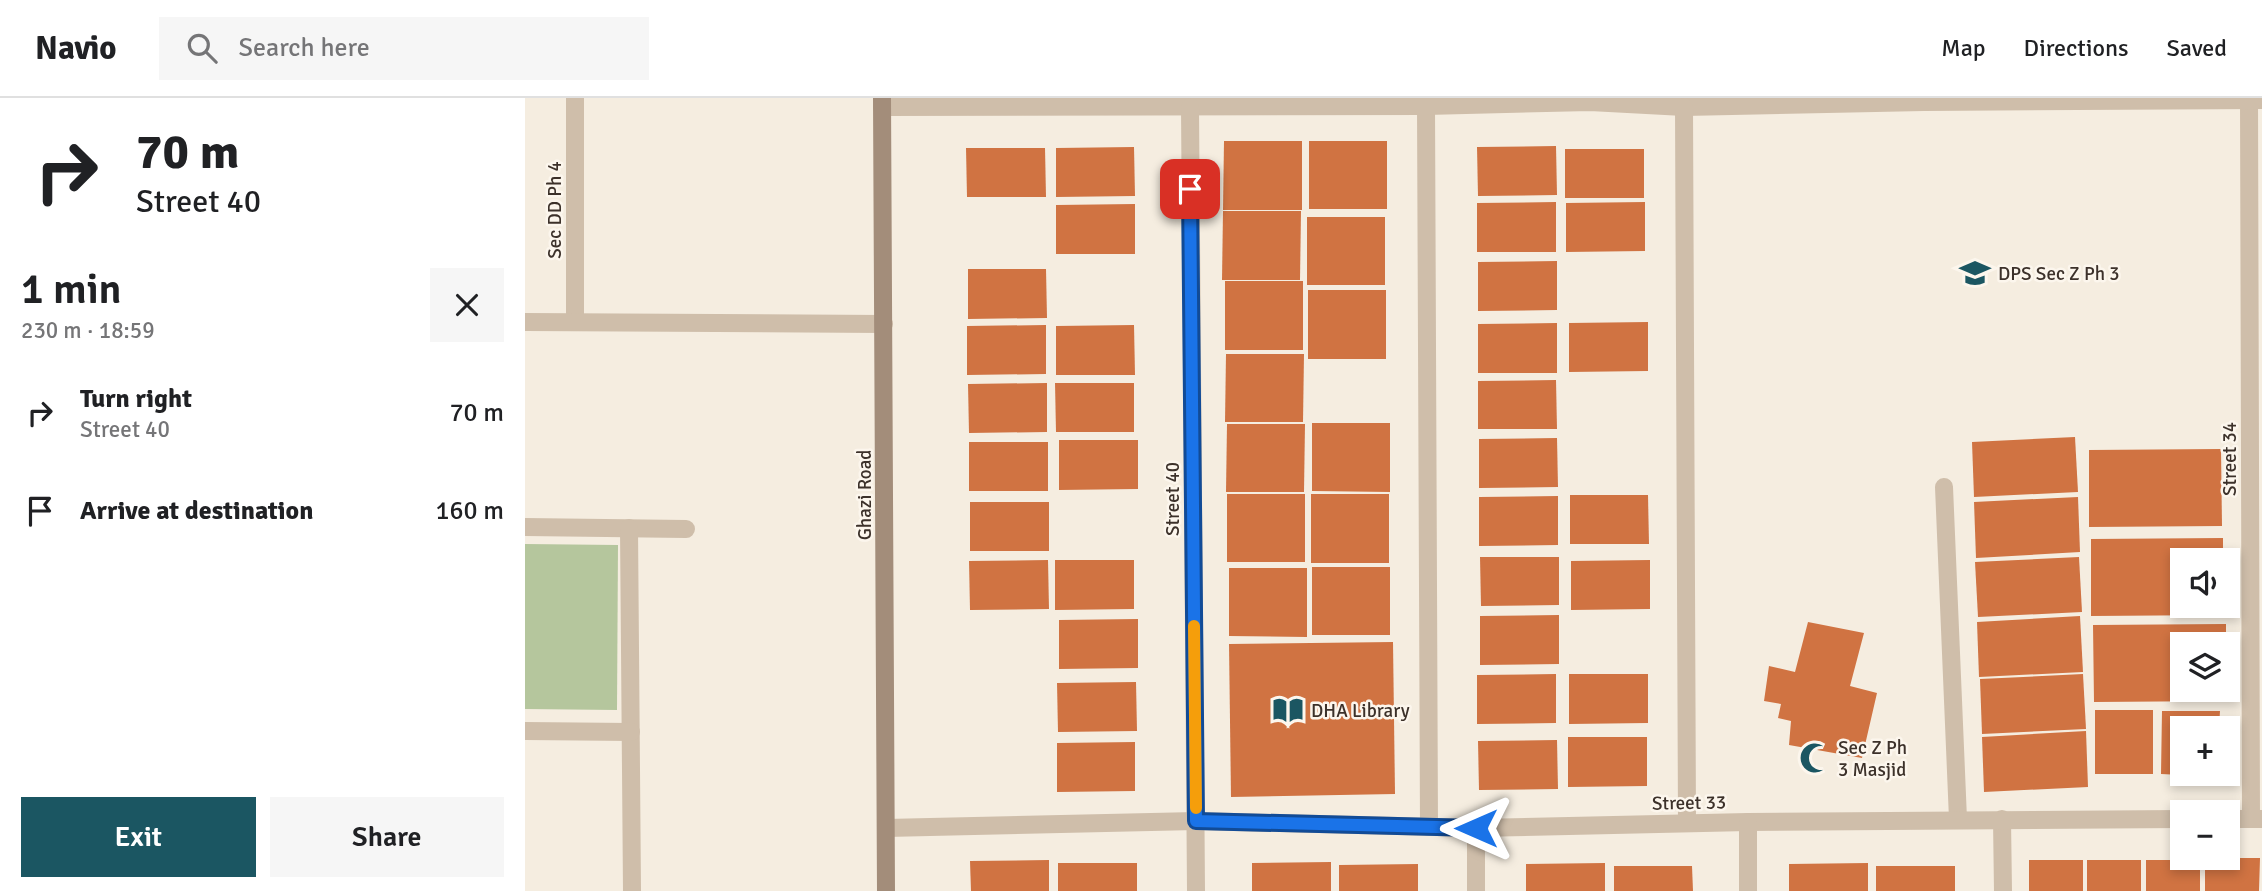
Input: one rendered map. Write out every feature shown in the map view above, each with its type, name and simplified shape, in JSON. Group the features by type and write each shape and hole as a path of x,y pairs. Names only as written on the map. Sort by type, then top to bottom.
{"main road":[{"name":"Ghazi Road","path":"882,102 886,891"}],"street":[{"name":"Sec DD Ph 4","path":"575,98 575,322"},
{"path":"882,102 1190,107 1259,102 1426,106 1590,100 1684,107 1924,100 2253,100"},
{"name":"Street 34","path":"2253,100 2257,819"},
{"path":"1426,106 1429,828"},
{"name":"Street 40","path":"1190,107 1196,891"},
{"path":"1684,107 1687,823"},
{"path":"525,322 884,324"},
{"path":"1944,487 1958,819"},
{"path":"525,527 686,529"},
{"path":"629,528 632,891"},
{"path":"525,731 631,732"},
{"name":"Street 33","path":"886,828 1196,821 1476,828 1958,819 2170,819"},
{"path":"2002,819 2003,891"},
{"path":"1748,822 1748,891"},
{"path":"1476,828 1476,891"}],"green space":[{"path":"525,544 618,545 617,710 525,709"}],"building":[{"path":"1224,141 1302,141 1302,210 1223,210"},
{"path":"1309,141 1387,141 1387,209 1309,209"},
{"path":"1556,146 1557,195 1478,196 1477,147"},
{"path":"1134,147 1135,196 1056,197 1056,148"},
{"path":"966,148 1045,148 1046,197 967,197"},
{"path":"1565,149 1644,149 1644,198 1565,198"},
{"path":"1556,202 1556,252 1477,252 1477,203"},
{"path":"1645,202 1645,251 1566,252 1566,203"},
{"path":"1135,204 1135,254 1056,254 1056,205"},
{"path":"1223,211 1301,211 1300,280 1222,280"},
{"path":"1307,217 1385,217 1385,285 1307,285"},
{"path":"1557,261 1557,310 1478,311 1478,262"},
{"path":"968,269 1046,269 1047,318 968,319"},
{"path":"1225,281 1303,281 1303,350 1225,350"},
{"path":"1308,290 1386,290 1386,359 1308,359"},
{"path":"1648,322 1648,371 1569,372 1569,323"},
{"path":"1557,323 1557,373 1478,373 1478,324"},
{"path":"1046,325 1046,374 967,375 967,326"},
{"path":"1134,325 1135,375 1056,375 1056,326"},
{"path":"1226,354 1304,354 1303,422 1225,422"},
{"path":"1556,380 1557,429 1478,429 1478,381"},
{"path":"1047,383 1047,432 969,433 968,384"},
{"path":"1055,383 1134,383 1134,432 1056,432"},
{"path":"1312,423 1390,423 1390,492 1312,491"},
{"path":"1227,424 1305,424 1304,492 1226,492"},
{"path":"2075,437 2078,492 1974,497 1972,442"},
{"path":"1557,438 1558,487 1479,488 1479,439"},
{"path":"1059,440 1138,440 1138,489 1059,490"},
{"path":"969,442 1048,442 1048,491 969,491"},
{"path":"2221,449 2222,526 2089,527 2089,450"},
{"path":"1227,494 1305,494 1305,562 1227,562"},
{"path":"1311,494 1389,494 1389,563 1311,563"},
{"path":"1570,495 1648,495 1649,544 1570,544"},
{"path":"1558,496 1558,545 1479,546 1479,497"},
{"path":"2078,497 2080,552 1976,558 1974,502"},
{"path":"970,502 1049,502 1049,551 970,551"},
{"path":"2223,538 2223,548 2170,548 2170,615 2091,616 2091,539"},
{"path":"1480,557 1559,557 1559,605 1481,606"},
{"path":"2079,557 2082,612 1978,617 1975,562"},
{"path":"1048,560 1049,609 970,610 969,561"},
{"path":"1055,560 1134,560 1134,609 1055,610"},
{"path":"1650,560 1650,609 1571,610 1571,561"},
{"path":"1312,567 1390,567 1390,635 1312,635"},
{"path":"1229,568 1307,568 1307,637 1229,636"},
{"path":"1559,615 1559,664 1480,665 1480,616"},
{"path":"2080,616 2083,672 1979,677 1977,622"},
{"path":"1138,619 1138,668 1059,669 1059,620"},
{"path":"1808,622 1864,633 1850,686 1877,693 1862,758 1789,745 1791,721 1778,718 1781,704 1764,701 1769,666 1795,672"},
{"path":"2226,624 2226,632 2170,632 2170,701 2094,702 2093,625"},
{"path":"1393,642 1395,794 1231,797 1229,644"},
{"path":"1556,674 1556,723 1477,724 1477,675"},
{"path":"1569,674 1648,674 1648,723 1569,724"},
{"path":"2083,674 2086,729 1982,734 1980,679"},
{"path":"1136,682 1137,731 1058,732 1057,683"},
{"path":"2095,710 2153,710 2153,774 2095,774"},
{"path":"2162,711 2220,711 2220,716 2170,716 2170,774 2161,774"},
{"path":"2086,731 2088,787 1984,792 1982,737"},
{"path":"1568,737 1647,737 1647,786 1568,787"},
{"path":"1557,740 1558,789 1479,790 1478,741"},
{"path":"1135,742 1135,791 1057,792 1057,743"},
{"path":"2240,858 2260,858 2259,891 2205,891 2205,870 2240,870"},
{"path":"1049,860 1049,891 971,891 970,861"},
{"path":"2029,860 2083,860 2083,891 2029,891"},
{"path":"2087,860 2141,860 2141,891 2087,891"},
{"path":"2146,860 2170,860 2170,870 2200,870 2200,891 2146,891"},
{"path":"1331,862 1331,891 1252,891 1252,863"},
{"path":"1058,863 1137,863 1137,891 1058,891"},
{"path":"1605,863 1605,891 1526,891 1526,864"},
{"path":"1868,863 1868,891 1789,891 1789,864"},
{"path":"1418,864 1418,891 1339,891 1339,865"},
{"path":"1614,866 1692,866 1693,891 1614,891"},
{"path":"1876,866 1955,866 1955,891 1876,891"}],"slow traffic":[{"path":"1194,626 1196,808"}],"place":[{"name":"DPS Sec Z Ph 3","path":"1975,273"},
{"name":"DHA Library","path":"1288,710"},
{"name":"Sec Z Ph 3 Masjid","path":"1815,758"}],"route":[{"path":"1190,189 1196,821 1476,828"}]}
